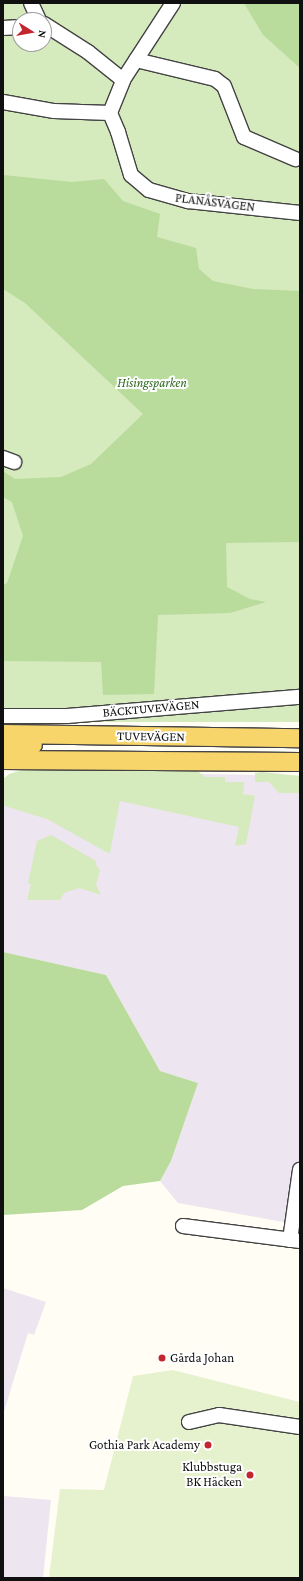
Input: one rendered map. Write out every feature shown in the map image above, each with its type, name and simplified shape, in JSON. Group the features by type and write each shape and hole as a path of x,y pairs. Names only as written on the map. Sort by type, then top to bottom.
{"main road":[{"name":"TUVEVÄGEN","path":"3,734 300,738"},
{"path":"3,748 44,744 57,735"},
{"name":"TUVEVÄGEN","path":"3,760 298,764"},
{"path":"3,771 30,761"}],"street":[{"path":"3,102 54,111 110,113 123,80 173,3"},
{"path":"52,29 88,52 123,80"},
{"path":"136,60 215,79 224,86 244,137 295,159"},
{"name":"PLANÅSVÄGEN","path":"110,113 118,132 131,175 149,190 188,201 300,213"},
{"name":"BÄCKTUVEVÄGEN","path":"3,716 67,716 300,693"},
{"path":"184,1226 295,1240 300,1170"},
{"path":"189,1422 219,1415 300,1427"}],"shaded area":[{"path":"70,771 300,776 300,1225 178,1203 160,1181 171,1161 198,1083 160,1071 106,975 3,952 3,783"},
{"path":"3,1288 46,1302 34,1335 28,1333 3,1415"},
{"path":"3,1496 51,1500 43,1578 3,1578"}],"green space":[{"name":"Hisingsparken","path":"3,3 300,3 300,722 12,722 12,726 3,726"},
{"path":"244,3 300,3 300,68 263,35"},
{"path":"3,175 72,182 104,179 123,201 160,214 157,237 196,248 199,269 213,281 253,289 300,291 300,542 226,543 227,587 250,599 266,602 230,613 158,615 154,694 103,695 101,662 3,661 3,585 7,583 23,536 12,502 3,497 3,471 15,479 61,477 91,464 143,414 25,303 3,289"},
{"path":"28,768 195,769 205,777 225,777 225,782 244,782 243,794 255,796 246,844 235,846 239,827 120,801 110,853 106,852 47,819 5,806 3,804 3,779 9,774"},
{"path":"262,772 300,776 300,793 279,793 269,782 255,782 255,773"},
{"path":"51,835 96,861 96,865 100,870 96,885 101,895 79,888 64,893 60,900 27,900 31,884 28,883 37,841"},
{"path":"3,952 106,975 160,1071 198,1083 171,1161 160,1181 123,1186 82,1210 3,1215"},
{"name":"Gothia Park Academy","path":"173,1370 300,1402 300,1578 49,1578 60,1489 104,1490 133,1376"}],"place":[{"name":"Gårda Johan","path":"162,1358"},
{"name":"Gothia Park Academy","path":"208,1445"},
{"name":"Klubbstuga BK Häcken","path":"250,1475"}]}
